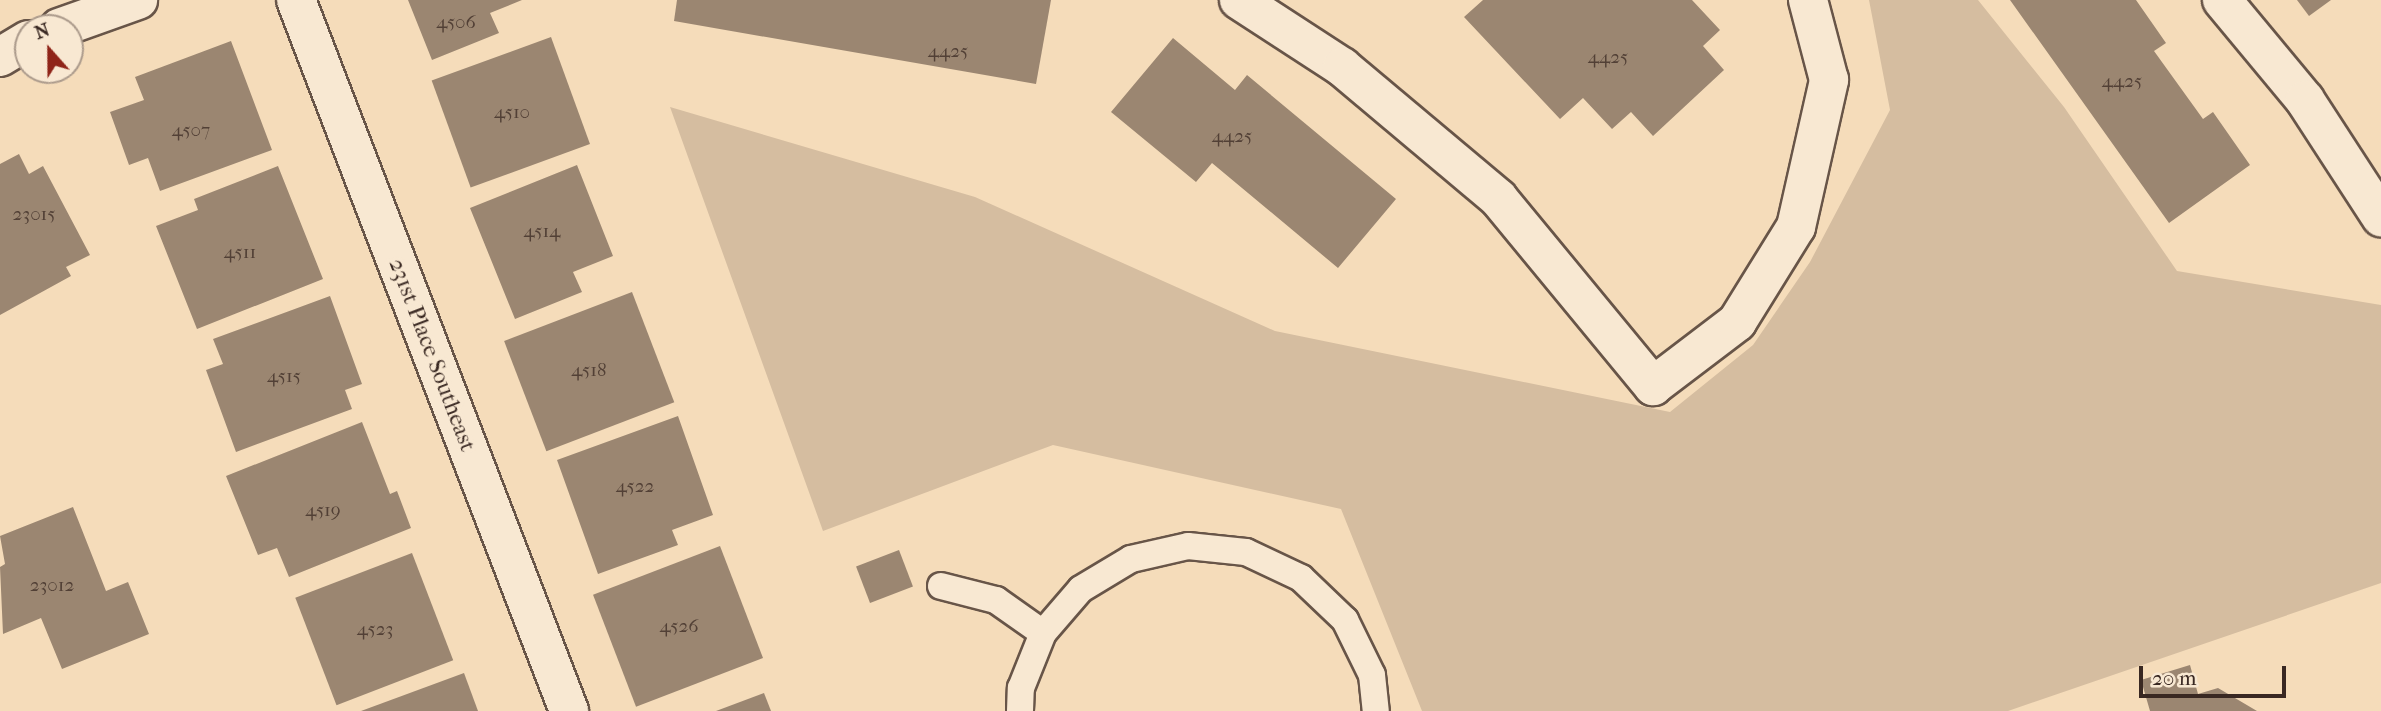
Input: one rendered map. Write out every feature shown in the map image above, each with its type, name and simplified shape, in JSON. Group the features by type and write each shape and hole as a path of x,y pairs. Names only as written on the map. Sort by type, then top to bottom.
{"street":[{"path":"84,19 138,0"},
{"name":"231st Place Southeast","path":"296,0 569,711"},
{"path":"1239,0 1342,67 1498,198 1653,386 1737,322 1796,226 1829,80 1808,0"},
{"path":"2222,0 2305,100 2381,217"}],"lane":[{"path":"1020,711 1021,688 1043,633 1081,589 1131,559 1188,546 1246,552 1301,578 1345,620 1372,675 1376,711"},
{"path":"941,586 996,600 1043,633"}],"shaded area":[{"path":"1869,0 1978,0 2064,107 2177,271 2381,305 2381,583 2008,711 1422,711 1341,509 1053,445 823,531 670,107 975,197 1275,331 1670,412 1753,345 1810,262 1890,110"}],"building":[{"path":"408,0 522,0 490,13 499,33 432,60"},
{"path":"677,0 1051,0 1036,84 674,21"},
{"path":"1483,0 1692,0 1720,30 1703,46 1724,70 1653,136 1631,112 1612,129 1583,98 1560,119 1464,17"},
{"path":"2010,0 2136,0 2166,43 2154,51 2203,119 2213,112 2250,165 2169,223"},
{"path":"2297,0 2331,0 2309,16"},
{"path":"551,37 590,144 471,188 432,80"},
{"path":"1173,38 1235,90 1247,75 1396,199 1338,268 1212,163 1196,182 1111,112"},
{"path":"231,41 272,150 160,191 148,158 129,165 110,112 144,100 135,77"},
{"path":"19,154 29,174 43,166 90,255 66,267 71,276 0,315 0,164"},
{"path":"577,165 613,256 573,272 582,292 515,319 470,208"},
{"path":"278,166 323,279 197,329 156,226 198,210 194,199"},
{"path":"632,292 674,402 546,451 504,341"},
{"path":"330,296 362,384 345,390 352,409 236,452 206,370 223,364 213,339"},
{"path":"678,416 713,515 672,530 678,545 598,574 557,460"},
{"path":"362,422 390,494 397,491 411,528 289,577 277,548 258,555 226,476"},
{"path":"73,507 106,591 128,582 149,634 62,669 41,618 3,634 0,567 5,564 0,536"},
{"path":"720,546 763,658 636,707 593,595"},
{"path":"899,550 913,586 870,603 856,566"},
{"path":"412,553 453,660 337,705 295,598"},
{"path":"2190,665 2198,694 2218,688 2257,711 2150,711 2141,680"},
{"path":"464,673 478,711 361,711"},
{"path":"764,693 771,711 716,711"}]}
